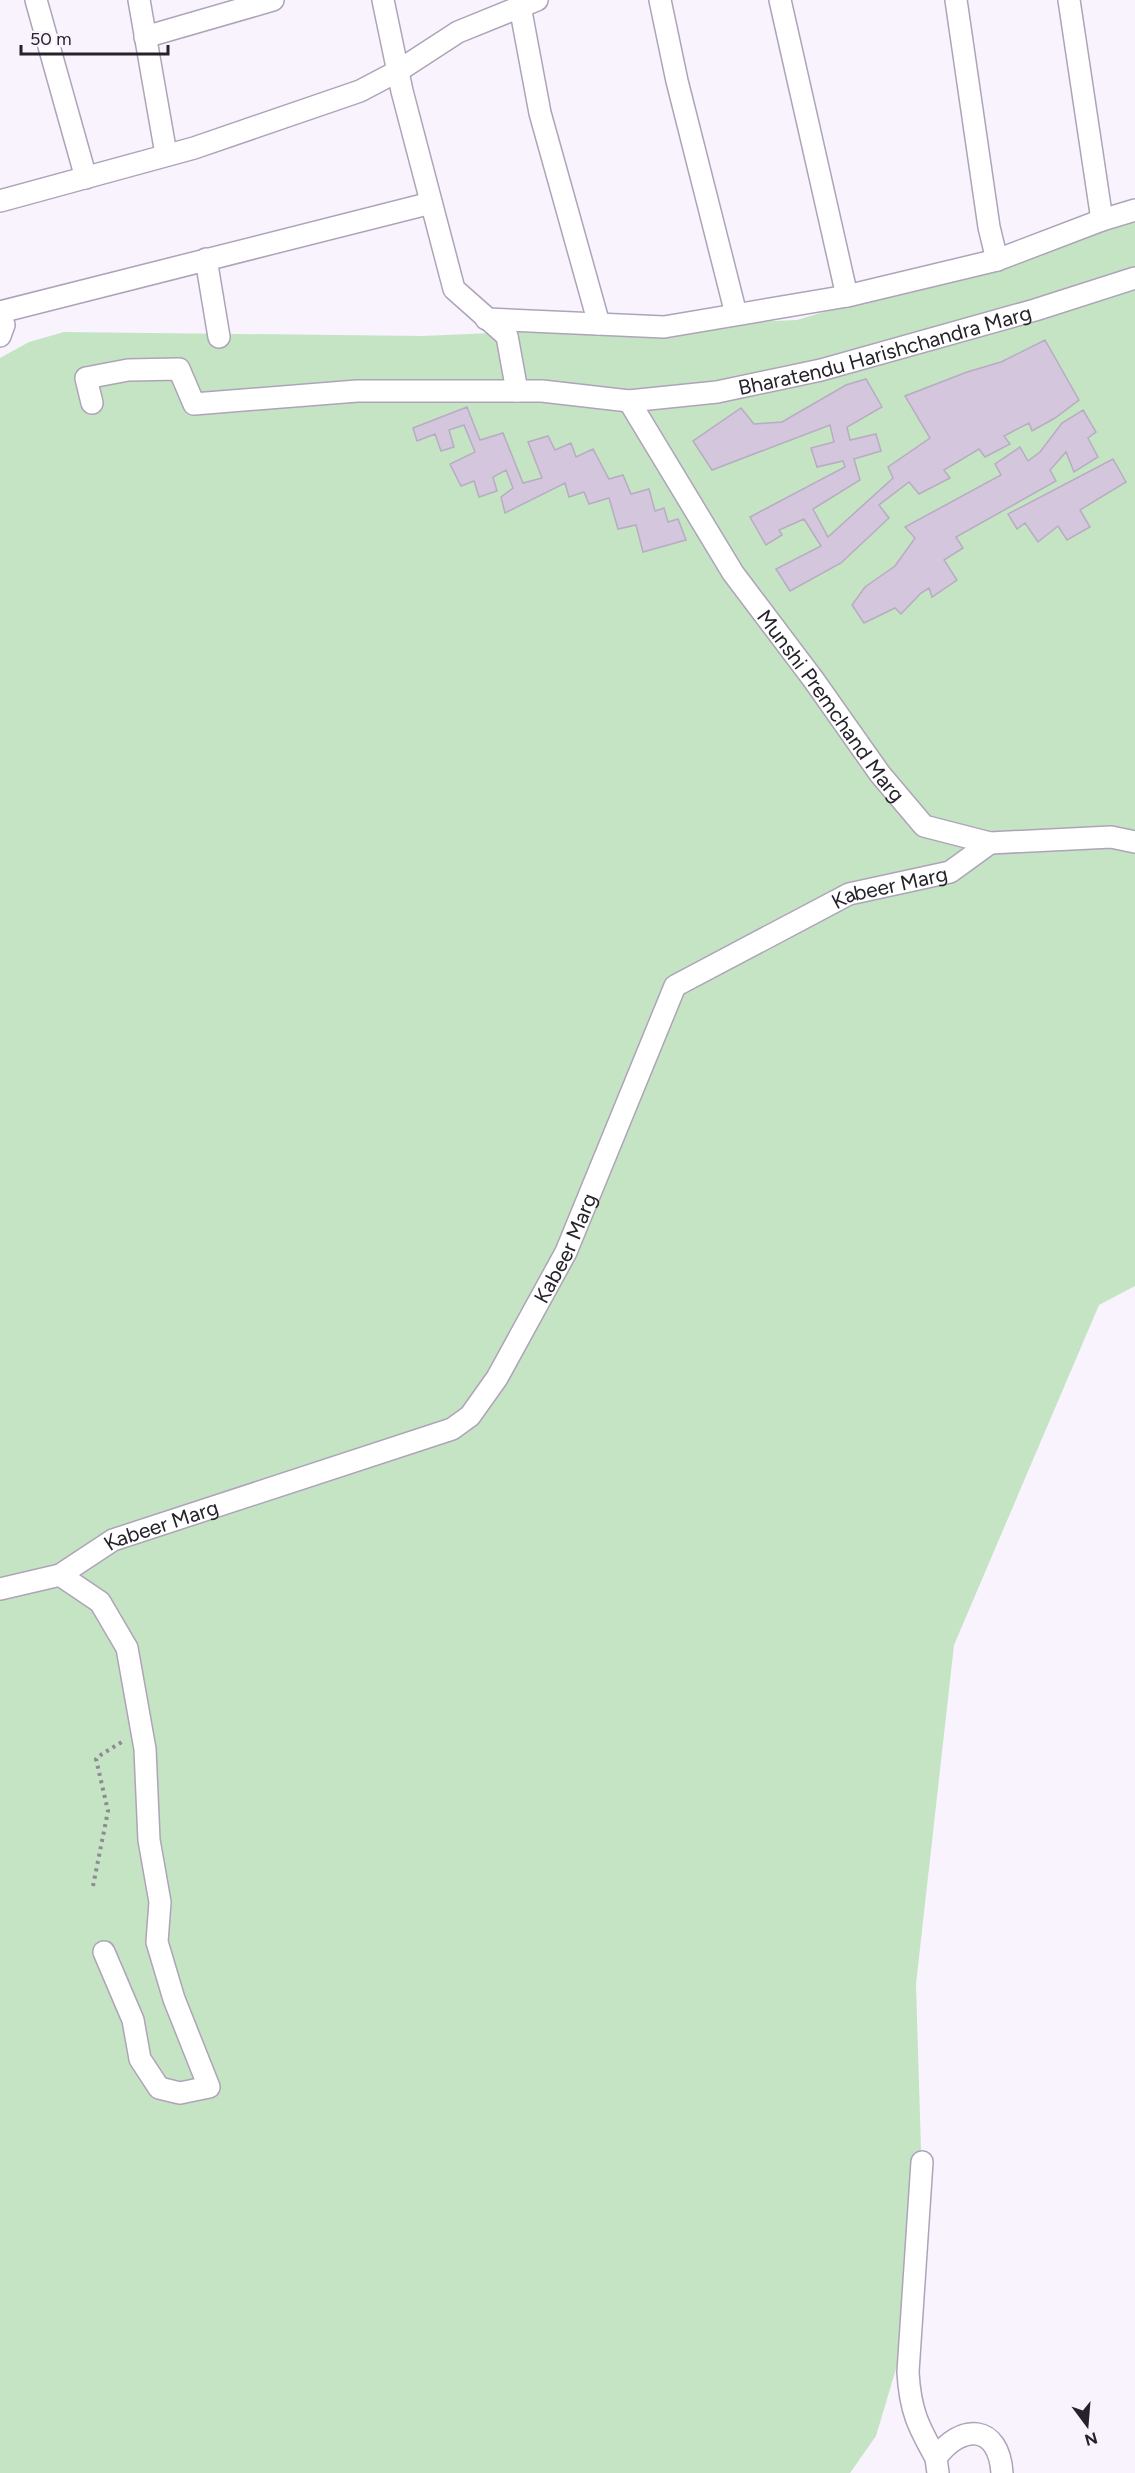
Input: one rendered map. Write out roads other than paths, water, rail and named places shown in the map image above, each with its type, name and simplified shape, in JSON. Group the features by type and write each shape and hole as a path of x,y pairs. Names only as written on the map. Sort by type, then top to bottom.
{"street":[{"path":"36,0 86,178"},
{"path":"139,0 166,154"},
{"path":"145,37 273,0"},
{"path":"383,0 398,71 454,289 486,320 507,336 517,391"},
{"path":"660,0 677,81 736,314"},
{"path":"780,0 847,296"},
{"path":"956,0 989,227 997,260"},
{"path":"1069,0 1102,220"},
{"path":"0,201 194,147 360,91 398,71 458,32 529,3 540,113 599,324"},
{"path":"0,336 4,325 0,312 431,202"},
{"path":"486,320 664,327 847,296 997,260 1102,220 1135,210"},
{"path":"206,259 219,337"},
{"name":"Bharatendu Harishchandra Marg","path":"92,403 86,378 138,369 178,369 194,404 357,391 542,391 629,401 717,392 821,370 1135,278"},
{"name":"Munshi Premchand Marg","path":"629,401 733,573 813,679 880,774 924,826 990,843 1111,837 1135,842"},
{"name":"Kabeer Marg","path":"60,1575 113,1540 452,1429 470,1416 497,1378 566,1252 675,986 849,894 950,872 990,843"},
{"path":"0,1589 60,1575 100,1602 127,1648 145,1749 149,1840 160,1902 157,1942 174,1999 209,2087 180,2094 159,2088 140,2059 133,2020 104,1952"},
{"path":"922,2162 908,2372 910,2398 916,2422 937,2466"},
{"path":"937,2466 945,2446 973,2433 983,2435 992,2441 998,2451 1002,2473"}]}
